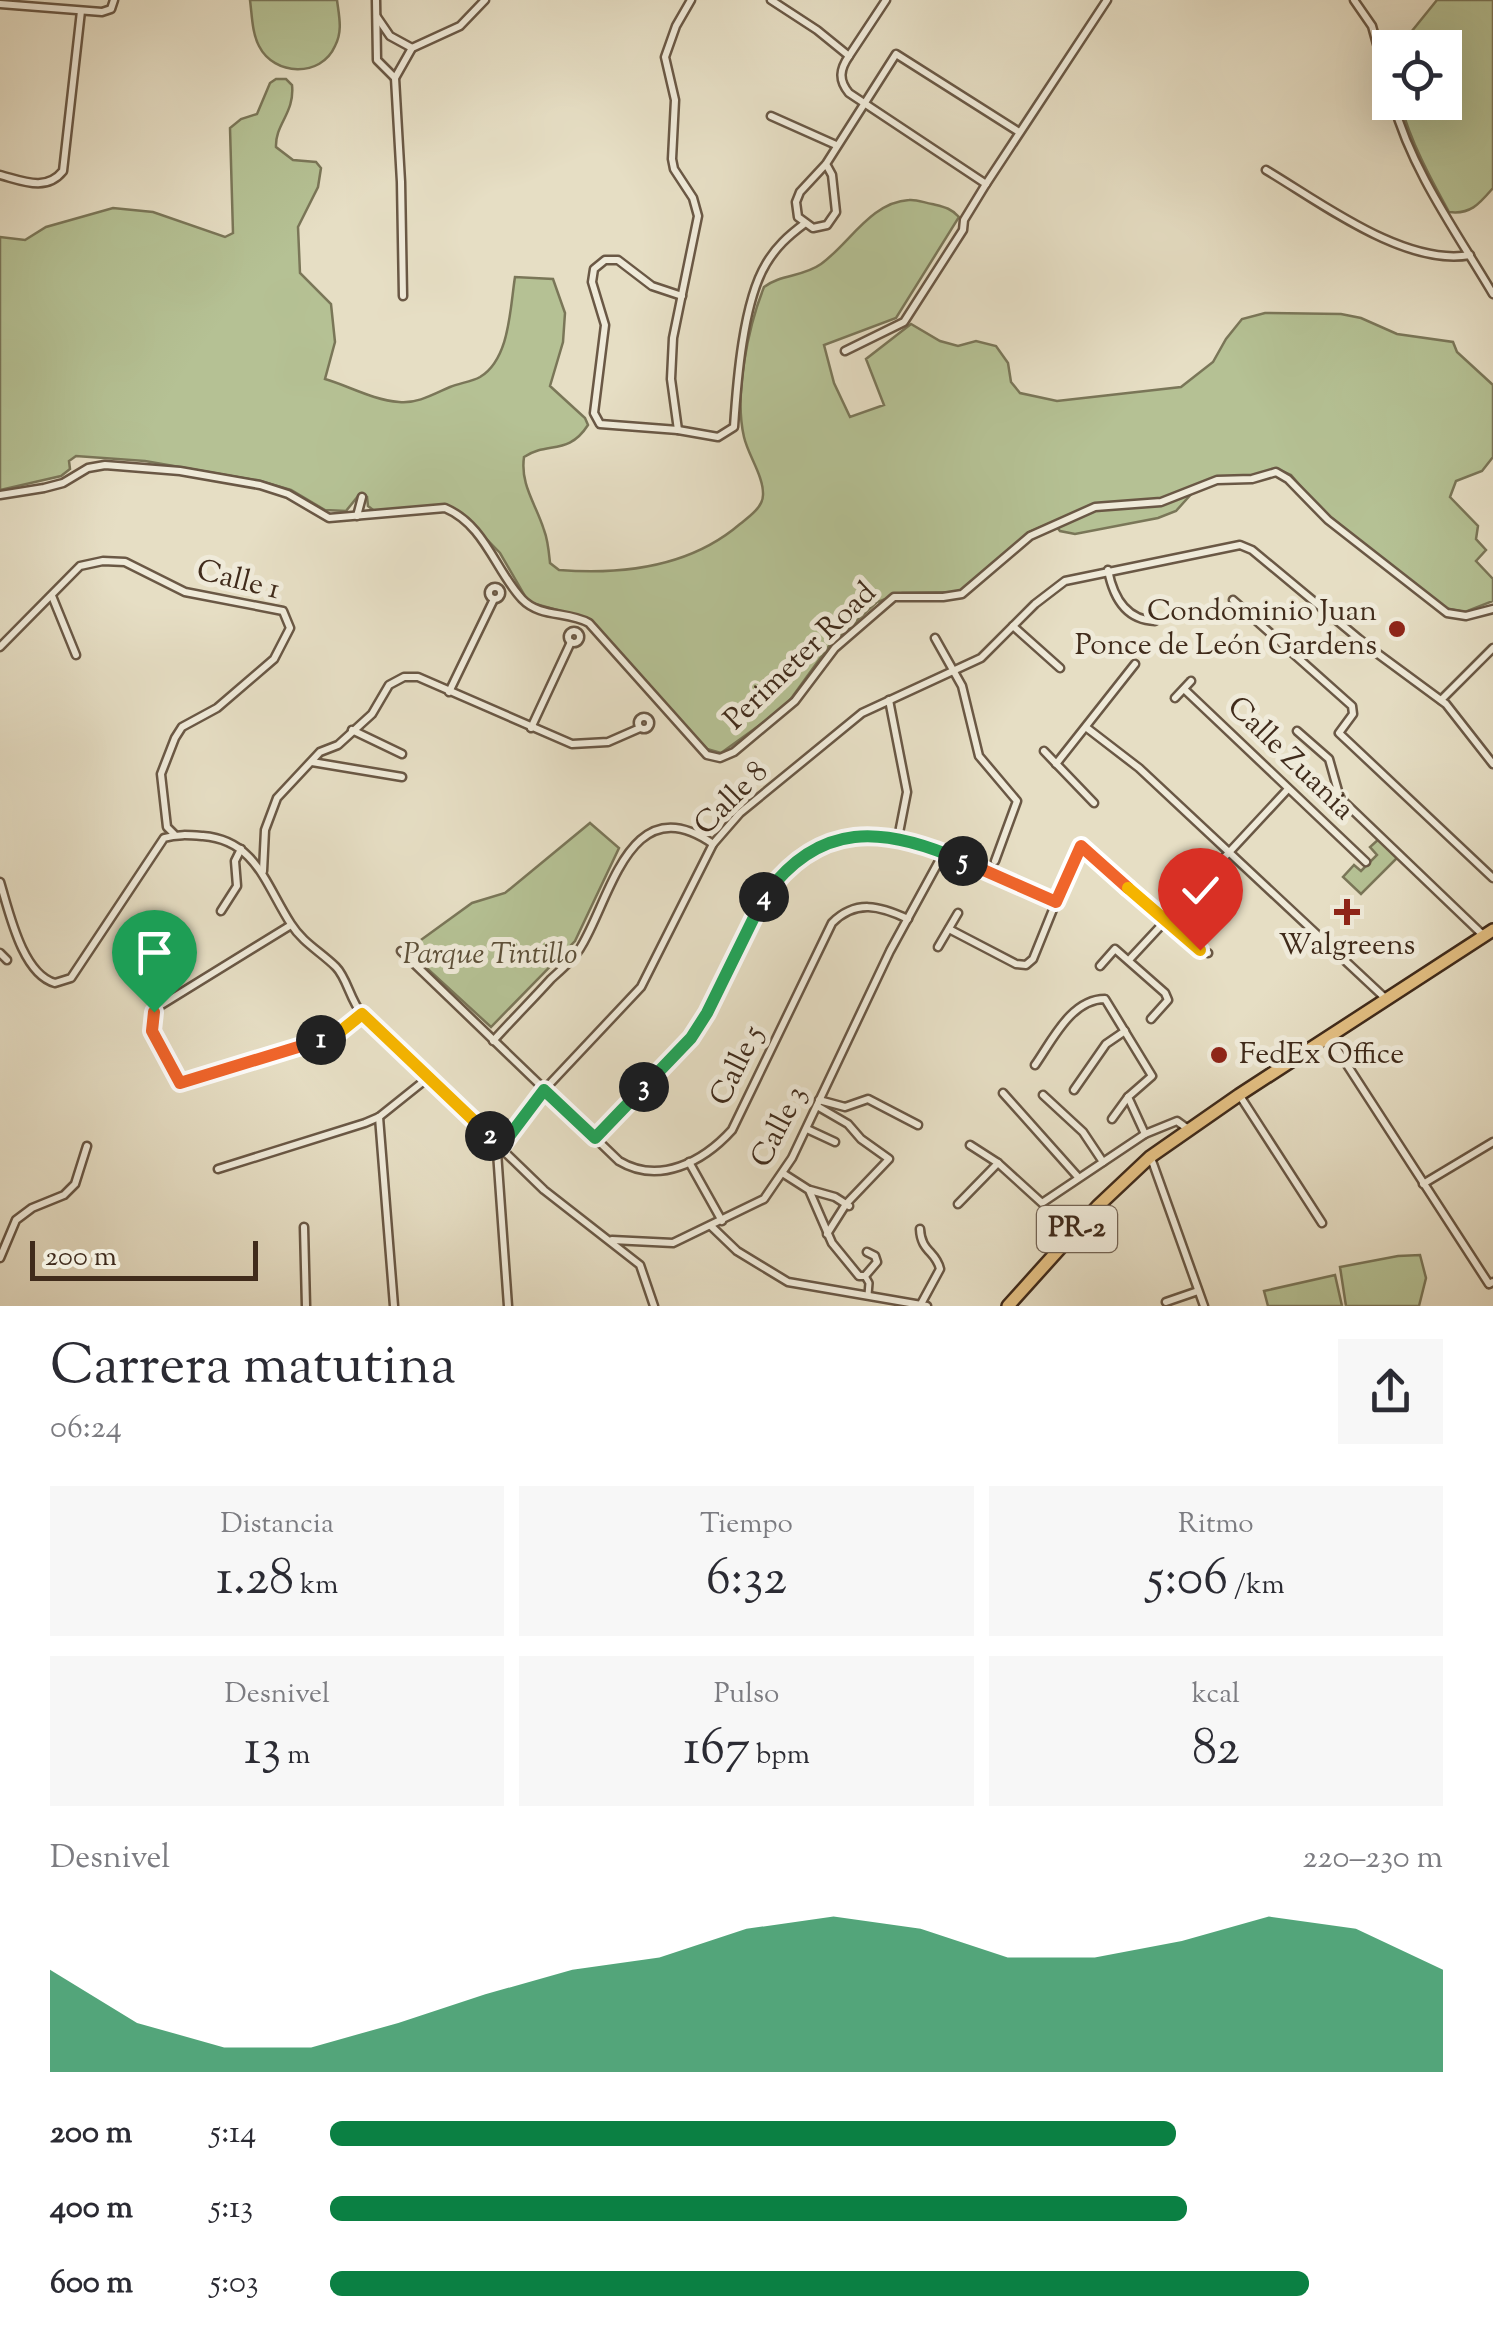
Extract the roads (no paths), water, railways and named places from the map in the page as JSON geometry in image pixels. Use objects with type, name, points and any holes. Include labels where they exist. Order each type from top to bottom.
[{"type":"main road","name":"PR-2","points":[[1008,1306],[1098,1206],[1150,1157],[1188,1128],[1489,933]]},
{"type":"street","points":[[0,4],[102,12],[111,9],[114,0]]},
{"type":"street","points":[[376,0],[377,60],[394,78]]},
{"type":"street","points":[[402,296],[394,78],[412,48],[460,26],[486,0]]},
{"type":"street","points":[[678,430],[670,364],[698,216],[694,198],[674,169],[675,100],[665,58],[690,0]]},
{"type":"street","points":[[771,0],[848,56]]},
{"type":"street","points":[[886,0],[841,68],[841,79],[849,93],[862,103],[986,184]]},
{"type":"street","points":[[845,351],[904,322],[986,184],[1106,0]]},
{"type":"street","points":[[1354,0],[1373,30]]},
{"type":"street","points":[[0,174],[43,185],[55,181],[63,171],[81,11]]},
{"type":"street","points":[[376,16],[390,36],[412,48]]},
{"type":"street","points":[[826,164],[832,175],[836,212],[823,227],[804,224],[796,213],[797,197],[826,164],[896,54],[1019,132]]},
{"type":"street","points":[[771,116],[836,145]]},
{"type":"street","points":[[1398,120],[1402,134],[1493,294]]},
{"type":"street","points":[[1266,170],[1386,241],[1434,253],[1470,255]]},
{"type":"street","points":[[682,296],[652,286],[614,259],[601,263],[592,274],[605,325],[594,418],[603,425],[678,430],[718,438],[734,427],[739,370],[761,273],[777,247],[804,224]]},
{"type":"street","name":"Perimeter Road","points":[[0,495],[63,483],[88,468],[106,465],[180,471],[260,485],[288,494],[329,518],[445,508],[460,514],[484,542],[523,601],[540,611],[576,616],[589,623],[707,754],[720,758],[734,752],[795,701],[822,661],[886,600],[904,595],[943,598],[962,594],[1038,532],[1107,504],[1161,502],[1217,480],[1252,479],[1276,472],[1328,520],[1446,614],[1466,616],[1493,609]]},
{"type":"street","points":[[357,516],[362,496]]},
{"type":"street","name":"Calle 8","points":[[501,1147],[544,1090],[640,988],[713,844],[740,814],[862,713],[982,658],[1056,586],[1078,576],[1240,545],[1252,550],[1370,648],[1440,700]]},
{"type":"street","name":"Calle 1","points":[[0,647],[80,566],[103,561],[125,562],[186,592],[276,608],[288,617],[288,635],[274,659],[217,708],[182,728],[174,738],[161,786],[166,827],[175,834]]},
{"type":"street","points":[[1108,570],[1111,589],[1120,603],[1144,621],[1155,621]]},
{"type":"street","points":[[52,596],[76,655]]},
{"type":"street","points":[[450,692],[494,599]]},
{"type":"street","points":[[1233,600],[1352,706],[1353,714],[1339,732],[1493,878]]},
{"type":"street","points":[[1013,626],[1060,668]]},
{"type":"street","points":[[935,638],[962,686],[975,746],[995,778],[1018,801],[995,861]]},
{"type":"street","points":[[531,728],[571,642]]},
{"type":"street","points":[[1493,648],[1440,700],[1493,764]]},
{"type":"street","points":[[1056,764],[1135,664]]},
{"type":"street","points":[[264,873],[262,847],[277,798],[320,752],[338,745],[372,714],[386,688],[399,678],[418,677],[531,728],[582,746],[608,742],[640,728]]},
{"type":"street","points":[[1176,698],[1192,681]]},
{"type":"street","name":"Calle Zuania","points":[[1184,689],[1366,862]]},
{"type":"street","points":[[889,700],[907,792],[898,838]]},
{"type":"street","points":[[1087,728],[1139,768],[1385,998]]},
{"type":"street","points":[[352,730],[402,754]]},
{"type":"street","points":[[1297,731],[1330,759],[1340,798],[1489,933]]},
{"type":"street","points":[[1044,752],[1094,804]]},
{"type":"street","points":[[311,762],[402,777]]},
{"type":"street","points":[[1129,960],[1288,788]]},
{"type":"street","points":[[493,1041],[581,948],[622,860],[636,842],[652,832],[674,828],[694,832],[713,844]]},
{"type":"street","points":[[0,882],[18,942],[48,982],[64,981],[71,978],[164,838],[175,834],[220,838],[241,849],[264,873],[290,924],[306,944],[336,968],[362,1014],[544,1190],[640,1265],[654,1306]]},
{"type":"street","points":[[595,1138],[691,1038],[764,897],[780,875],[810,851],[836,840],[864,835],[898,838],[944,852],[1056,902]]},
{"type":"street","points":[[949,929],[1016,964],[1026,965],[1033,959],[1081,846],[1164,921],[1208,952]]},
{"type":"street","points":[[221,911],[237,886],[235,862],[241,849]]},
{"type":"street","name":"Calle 3","points":[[610,1239],[673,1244],[764,1199],[784,1174],[944,852]]},
{"type":"street","name":"Calle 5","points":[[400,951],[618,1161],[643,1172],[668,1172],[719,1144],[732,1130],[832,923],[852,908],[869,906],[908,919]]},
{"type":"street","points":[[938,947],[958,913]]},
{"type":"street","points":[[290,924],[154,1012],[152,1031],[176,1081],[187,1083],[327,1038],[362,1014]]},
{"type":"street","points":[[1100,966],[1115,949],[1167,995],[1168,1000],[1151,1019]]},
{"type":"street","points":[[0,953],[7,960]]},
{"type":"street","points":[[1035,1065],[1070,1014],[1095,999],[1105,999],[1152,1076],[1128,1097],[1112,1119]]},
{"type":"street","points":[[1074,1090],[1106,1044],[1125,1032]]},
{"type":"street","points":[[1328,1036],[1491,1283]]},
{"type":"street","points":[[218,1169],[379,1117],[429,1078]]},
{"type":"street","points":[[1003,1093],[1078,1177]]},
{"type":"street","points":[[1043,1095],[1083,1132],[1103,1162]]},
{"type":"street","points":[[1239,1095],[1322,1223]]},
{"type":"street","points":[[1128,1097],[1145,1134]]},
{"type":"street","points":[[818,1103],[845,1108],[868,1099],[918,1126]]},
{"type":"street","points":[[818,1103],[889,1160],[827,1234]]},
{"type":"street","points":[[379,1117],[394,1306]]},
{"type":"street","points":[[970,1145],[998,1163],[1042,1203],[1145,1134],[1178,1121],[1188,1128]]},
{"type":"street","points":[[806,1128],[834,1142]]},
{"type":"street","points":[[1423,1184],[1493,1142]]},
{"type":"street","points":[[0,1258],[16,1220],[75,1184],[87,1146]]},
{"type":"street","points":[[501,1147],[496,1152],[508,1306]]},
{"type":"street","points":[[1150,1157],[1204,1306]]},
{"type":"street","points":[[689,1162],[722,1222]]},
{"type":"street","points":[[958,1204],[998,1163]]},
{"type":"street","points":[[784,1174],[809,1190],[848,1205]]},
{"type":"street","points":[[809,1190],[827,1234],[869,1283],[868,1296]]},
{"type":"street","points":[[711,1226],[736,1251],[788,1282],[924,1305],[940,1269],[923,1246],[920,1229]]},
{"type":"street","points":[[304,1227],[306,1306]]},
{"type":"street","points":[[862,1276],[877,1262],[867,1252]]},
{"type":"street","points":[[1166,1302],[1198,1291]]},
{"type":"place","name":"Condominio Juan Ponce de León Gardens","points":[[1397,629]]},
{"type":"place","name":"Walgreens","points":[[1347,912]]},
{"type":"place","name":"FedEx Office","points":[[1219,1055]]},
{"type":"park label","name":"Parque Tintillo","points":[[490,955]]}]
